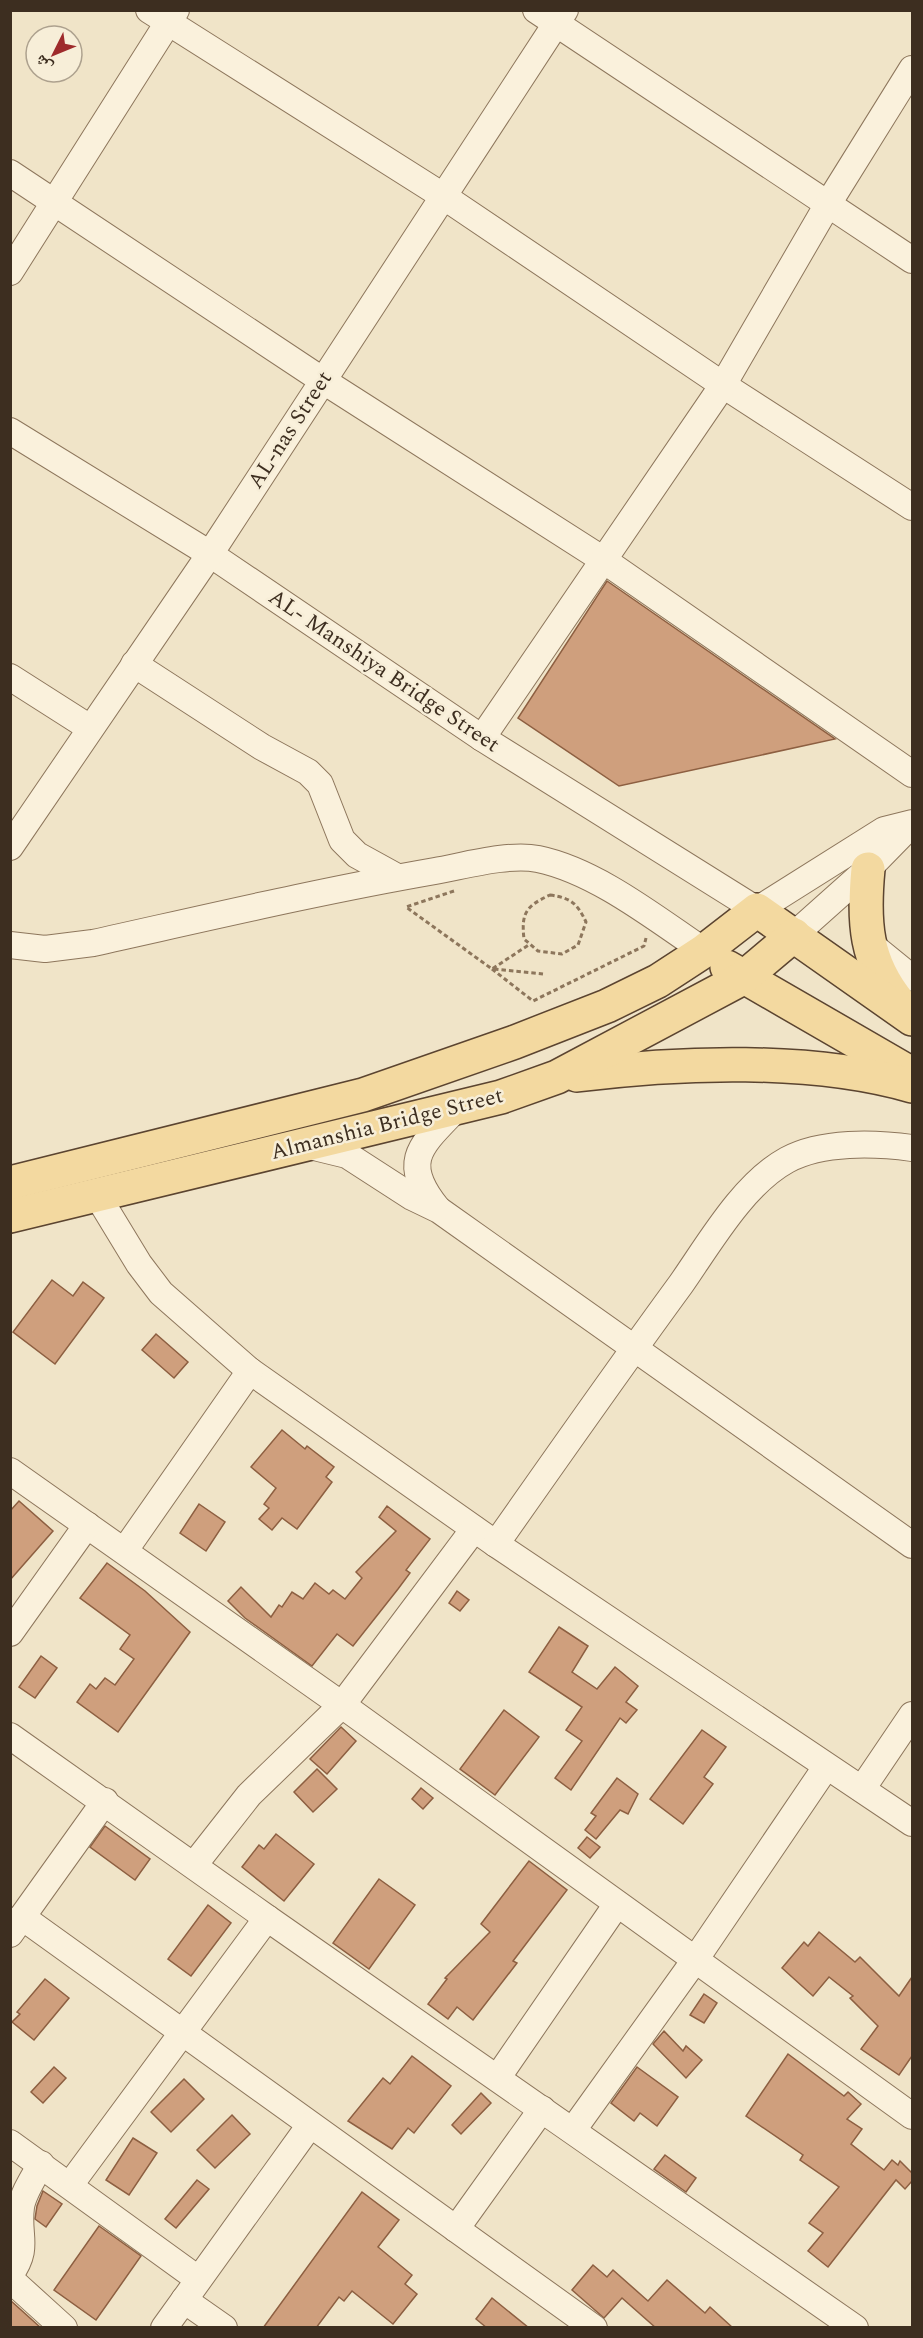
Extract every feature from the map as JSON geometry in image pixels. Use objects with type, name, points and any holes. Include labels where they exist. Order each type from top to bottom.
[{"type":"main road","points":[[868,869],[865,906],[869,943],[881,978],[912,1017]]},
{"type":"main road","points":[[757,910],[912,1017]]},
{"type":"main road","name":"Almanshia Bridge Street","points":[[10,1183],[363,1095],[515,1042],[607,1006],[658,981],[704,951],[757,910]]},
{"type":"main road","name":"Almanshia Bridge Street","points":[[10,1216],[455,1110],[557,1077],[743,978],[794,935]]},
{"type":"main road","points":[[704,951],[743,978],[912,1074]]},
{"type":"main road","points":[[557,1077],[634,1068],[708,1065],[849,1072],[912,1086]]},
{"type":"street","points":[[10,272],[57,202],[165,15],[443,196],[723,385],[912,507]]},
{"type":"street","name":"AL-nas Street","points":[[10,847],[210,554],[443,196],[553,15]]},
{"type":"street","points":[[553,15],[912,260]]},
{"type":"street","points":[[482,738],[602,559],[723,385],[828,204],[912,69]]},
{"type":"street","points":[[10,173],[57,202],[322,380],[602,559],[912,774]]},
{"type":"street","name":"AL- Manshiya Bridge Street","points":[[10,431],[210,554],[482,738],[757,910]]},
{"type":"street","points":[[134,664],[262,747],[308,772],[321,784],[342,840],[357,855],[397,878]]},
{"type":"street","points":[[10,677],[90,728]]},
{"type":"street","points":[[757,910],[884,830],[912,823]]},
{"type":"street","points":[[794,935],[868,869],[912,823]]},
{"type":"street","points":[[10,945],[45,949],[93,943],[397,878],[501,860],[536,858],[568,868],[619,895],[704,951]]},
{"type":"street","points":[[869,943],[912,978]]},
{"type":"street","points":[[439,1210],[418,1180],[416,1166],[424,1145],[455,1110]]},
{"type":"street","points":[[496,1544],[633,1348],[754,1185],[788,1160],[831,1147],[875,1143],[912,1148]]},
{"type":"street","points":[[306,1145],[347,1155],[412,1197],[439,1210],[912,1545]]},
{"type":"street","points":[[97,1195],[139,1264],[161,1293],[250,1371],[474,1529],[912,1823]]},
{"type":"street","points":[[125,1550],[250,1371]]},
{"type":"street","points":[[10,1471],[342,1705],[912,2116]]},
{"type":"street","points":[[10,1634],[87,1525]]},
{"type":"street","points":[[194,1865],[249,1795],[342,1705],[474,1529]]},
{"type":"street","points":[[862,1789],[912,1715]]},
{"type":"street","points":[[10,1736],[855,2328]]},
{"type":"street","points":[[573,2130],[694,1960],[826,1767]]},
{"type":"street","points":[[105,1801],[16,1926],[182,2033],[456,2229],[582,2324]]},
{"type":"street","points":[[498,2078],[617,1904]]},
{"type":"street","points":[[70,2185],[267,1918]]},
{"type":"street","points":[[456,2229],[542,2109]]},
{"type":"street","points":[[164,2328],[310,2125]]},
{"type":"street","points":[[10,2143],[70,2185],[191,2290],[224,2328]]},
{"type":"street","points":[[41,2164],[21,2204],[22,2254],[10,2277],[64,2328]]},
{"type":"path","points":[[461,889],[406,907],[533,1001],[644,946],[646,935]]},
{"type":"path","points":[[550,895],[567,897],[577,904],[586,922],[578,945],[562,954],[538,951],[530,944],[524,939],[522,921],[531,904],[550,895]]},
{"type":"path","points":[[492,969],[530,944]]},
{"type":"path","points":[[492,969],[543,974]]},
{"type":"building","points":[[607,581],[835,739],[619,786],[518,718]]},
{"type":"building","points":[[52,1280],[73,1296],[83,1282],[104,1298],[55,1364],[13,1332]]},
{"type":"building","points":[[156,1334],[188,1362],[174,1378],[142,1350]]},
{"type":"building","points":[[282,1430],[305,1449],[307,1446],[334,1467],[326,1477],[332,1482],[297,1529],[282,1518],[272,1530],[259,1519],[269,1508],[264,1504],[276,1488],[251,1467]]},
{"type":"building","points":[[19,1501],[53,1531],[10,1580],[10,1511]]},
{"type":"building","points":[[199,1504],[225,1522],[206,1551],[180,1533]]},
{"type":"building","points":[[387,1506],[430,1539],[406,1570],[410,1573],[353,1646],[337,1634],[312,1666],[245,1618],[228,1601],[241,1587],[271,1617],[279,1605],[282,1607],[292,1592],[303,1599],[315,1583],[329,1594],[333,1590],[345,1599],[362,1578],[356,1572],[396,1531],[379,1517]]},
{"type":"building","points":[[107,1563],[145,1591],[190,1632],[118,1732],[77,1702],[90,1684],[96,1689],[105,1678],[115,1685],[134,1659],[120,1649],[130,1635],[80,1598]]},
{"type":"building","points":[[457,1591],[469,1600],[460,1611],[449,1603]]},
{"type":"building","points":[[559,1627],[588,1646],[572,1672],[597,1689],[615,1667],[638,1686],[626,1702],[637,1710],[626,1723],[620,1718],[571,1790],[555,1778],[582,1741],[566,1730],[582,1707],[529,1672]]},
{"type":"building","points":[[41,1656],[57,1668],[35,1698],[19,1687]]},
{"type":"building","points":[[504,1710],[539,1737],[495,1795],[460,1769]]},
{"type":"building","points":[[341,1727],[356,1741],[327,1774],[310,1759]]},
{"type":"building","points":[[702,1730],[726,1747],[704,1777],[713,1784],[683,1824],[650,1799]]},
{"type":"building","points":[[317,1769],[337,1789],[313,1812],[294,1792]]},
{"type":"building","points":[[617,1778],[638,1794],[628,1814],[620,1810],[596,1839],[585,1830],[596,1816],[591,1813]]},
{"type":"building","points":[[421,1788],[433,1798],[423,1809],[412,1799]]},
{"type":"building","points":[[105,1826],[150,1859],[135,1880],[90,1847]]},
{"type":"building","points":[[276,1834],[314,1864],[284,1901],[242,1867],[259,1845],[264,1849]]},
{"type":"building","points":[[587,1837],[600,1847],[590,1858],[578,1848]]},
{"type":"building","points":[[529,1861],[567,1890],[513,1961],[517,1963],[473,2020],[457,2007],[448,2019],[428,2004],[447,1979],[445,1978],[490,1932],[481,1924]]},
{"type":"building","points":[[379,1879],[415,1905],[369,1969],[333,1943]]},
{"type":"building","points":[[208,1905],[231,1923],[191,1976],[168,1959]]},
{"type":"building","points":[[819,1932],[855,1962],[860,1957],[899,1996],[912,1977],[912,2056],[899,2075],[861,2049],[878,2026],[850,1998],[853,1996],[829,1977],[813,1996],[782,1968],[804,1942],[808,1946]]},
{"type":"building","points":[[45,1979],[69,1998],[34,2040],[12,2022],[20,2014],[17,2012]]},
{"type":"building","points":[[704,1994],[717,2003],[704,2023],[690,2015]]},
{"type":"building","points":[[664,2031],[683,2051],[686,2046],[702,2060],[686,2078],[653,2044]]},
{"type":"building","points":[[788,2054],[844,2096],[848,2092],[861,2104],[847,2119],[862,2129],[851,2144],[884,2170],[892,2160],[898,2165],[900,2161],[912,2173],[912,2181],[905,2189],[896,2180],[828,2267],[808,2251],[823,2233],[809,2223],[839,2187],[800,2160],[803,2155],[746,2116]]},
{"type":"building","points":[[412,2056],[451,2086],[414,2133],[408,2128],[392,2149],[348,2121],[383,2078],[390,2084]]},
{"type":"building","points":[[54,2067],[66,2078],[43,2103],[31,2092]]},
{"type":"building","points":[[637,2067],[678,2097],[657,2126],[640,2113],[634,2121],[611,2103]]},
{"type":"building","points":[[184,2079],[204,2099],[171,2132],[151,2112]]},
{"type":"building","points":[[481,2093],[491,2103],[461,2134],[452,2125]]},
{"type":"building","points":[[232,2115],[250,2134],[215,2168],[197,2150]]},
{"type":"building","points":[[133,2138],[157,2153],[129,2195],[106,2180]]},
{"type":"building","points":[[665,2155],[696,2178],[686,2192],[654,2169]]},
{"type":"building","points":[[197,2180],[209,2189],[176,2228],[165,2219]]},
{"type":"building","points":[[43,2191],[62,2204],[46,2227],[35,2219]]},
{"type":"building","points":[[362,2192],[399,2220],[378,2247],[412,2275],[405,2284],[417,2294],[393,2324],[352,2291],[344,2301],[339,2297],[316,2328],[263,2328]]},
{"type":"building","points":[[99,2226],[141,2256],[96,2320],[54,2290]]},
{"type":"building","points":[[593,2265],[607,2277],[613,2270],[648,2301],[667,2280],[705,2313],[710,2307],[733,2328],[656,2328],[622,2298],[604,2318],[572,2290]]},
{"type":"building","points":[[492,2298],[529,2328],[487,2328],[476,2319]]},
{"type":"building","points":[[10,2300],[41,2328],[10,2328]]}]
